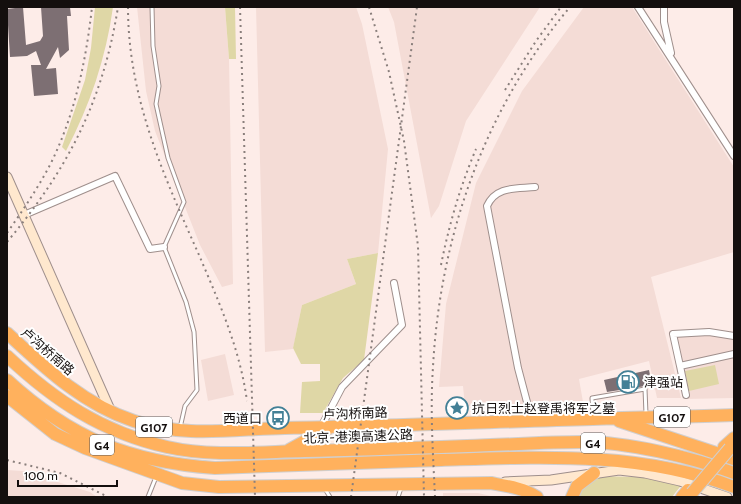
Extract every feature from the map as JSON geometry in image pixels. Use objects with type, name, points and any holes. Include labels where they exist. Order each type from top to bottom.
[{"type":"highway","name":"卢沟桥南路","points":[[7,333],[52,375],[78,393],[111,412],[134,421],[168,431],[199,433],[285,428],[734,415]]},
{"type":"highway","name":"北京-港澳高速公路","points":[[7,356],[34,381],[59,401],[83,416],[133,438],[189,452],[287,452],[583,442],[654,451],[734,473]]},
{"type":"highway","name":"北京-港澳高速公路","points":[[7,380],[52,417],[79,434],[103,445],[130,454],[187,466],[214,468],[562,457],[614,460],[666,468],[719,481],[734,487]]},
{"type":"highway","points":[[7,396],[55,434],[85,448],[182,483],[219,487],[324,486],[400,491],[492,483],[514,487],[537,497]]},
{"type":"highway","points":[[610,418],[731,448],[688,494]]},
{"type":"highway","points":[[287,452],[325,428]]},
{"type":"highway","points":[[130,454],[182,483]]},
{"type":"highway","points":[[572,497],[577,486],[594,473]]},
{"type":"street","points":[[638,7],[672,57],[734,156]]},
{"type":"street","points":[[664,7],[664,22],[672,57]]},
{"type":"street","points":[[24,216],[116,176],[150,249],[164,247]]},
{"type":"street","points":[[7,177],[111,412]]},
{"type":"street","points":[[532,421],[518,368],[487,206],[491,198],[497,192],[535,187]]},
{"type":"street","points":[[325,428],[342,387],[402,325],[394,283]]},
{"type":"street","points":[[686,395],[673,334],[708,332],[734,336]]},
{"type":"street","points":[[680,366],[734,354]]},
{"type":"street","points":[[492,483],[551,480],[619,470],[645,473],[680,481],[727,497]]},
{"type":"lane","points":[[152,7],[153,46],[159,86],[156,104],[168,158],[184,202],[164,247],[186,302],[194,332],[197,390],[185,406],[179,431]]},
{"type":"lane","points":[[593,419],[592,398],[645,389],[646,418]]},
{"type":"lane","points":[[148,497],[157,474]]},
{"type":"lane","points":[[324,486],[330,497]]},
{"type":"shaded area","points":[[95,7],[113,7],[110,26],[90,99],[66,151],[62,147],[85,80],[91,48]]},
{"type":"shaded area","points":[[137,7],[225,7],[229,59],[233,284],[222,287],[200,245],[155,131],[146,91]]},
{"type":"shaded area","points":[[225,7],[235,7],[236,59],[229,59]]},
{"type":"shaded area","points":[[256,7],[356,7],[362,24],[388,149],[378,253],[347,259],[356,284],[302,305],[293,349],[265,352]]},
{"type":"shaded area","points":[[388,7],[540,7],[466,121],[439,206],[431,218],[394,22]]},
{"type":"shaded area","points":[[584,7],[632,7],[734,167],[734,252],[651,277],[681,398],[657,398],[649,361],[579,379],[583,402],[465,406],[463,386],[439,387],[446,304],[476,183],[522,91]]},
{"type":"shaded area","points":[[378,253],[364,360],[343,378],[323,413],[300,413],[302,382],[320,381],[320,364],[301,364],[293,348],[302,305],[356,284],[347,259]]},
{"type":"shaded area","points":[[708,328],[734,333],[734,398],[685,399],[670,332]]},
{"type":"shaded area","points":[[225,354],[234,395],[208,401],[201,360]]},
{"type":"shaded area","points":[[715,365],[719,384],[689,391],[685,371]]},
{"type":"shaded area","points":[[7,470],[22,471],[90,492],[97,497],[7,497]]},
{"type":"shaded area","points":[[596,476],[687,478],[672,497],[574,497]]},
{"type":"shaded area","points":[[443,493],[478,493],[495,497],[443,497]]},
{"type":"building","points":[[23,7],[26,45],[40,41],[43,36],[41,7],[70,7],[71,16],[67,16],[69,50],[60,58],[58,47],[46,69],[56,68],[58,94],[34,96],[31,65],[41,65],[36,51],[27,56],[10,57],[7,9]]},
{"type":"building","name":"津强站","points":[[649,370],[652,385],[607,392],[604,380]]},
{"type":"railway","points":[[7,233],[46,172],[67,126],[83,67],[92,7]]},
{"type":"railway","points":[[7,242],[48,188],[80,132],[103,73],[118,7]]},
{"type":"railway","points":[[128,7],[134,72],[141,104],[150,134],[173,195],[228,326],[244,382],[247,401]]},
{"type":"railway","points":[[240,7],[255,497]]},
{"type":"railway","points":[[369,7],[389,72],[404,141],[418,246],[424,497]]},
{"type":"railway","points":[[351,497],[417,7]]},
{"type":"railway","points":[[505,90],[536,41],[561,7]]},
{"type":"railway","points":[[435,497],[432,416],[433,367],[437,318],[445,270],[457,222],[472,176],[491,131],[514,87],[540,46],[570,7]]},
{"type":"railway","points":[[441,265],[456,206],[476,149]]},
{"type":"railway","points":[[7,460],[60,473],[108,497]]},
{"type":"place","name":"津强站","points":[[628,382]]},
{"type":"place","name":"抗日烈士赵登禹将军之墓","points":[[457,408]]},
{"type":"place","name":"西道口","points":[[278,418]]}]
